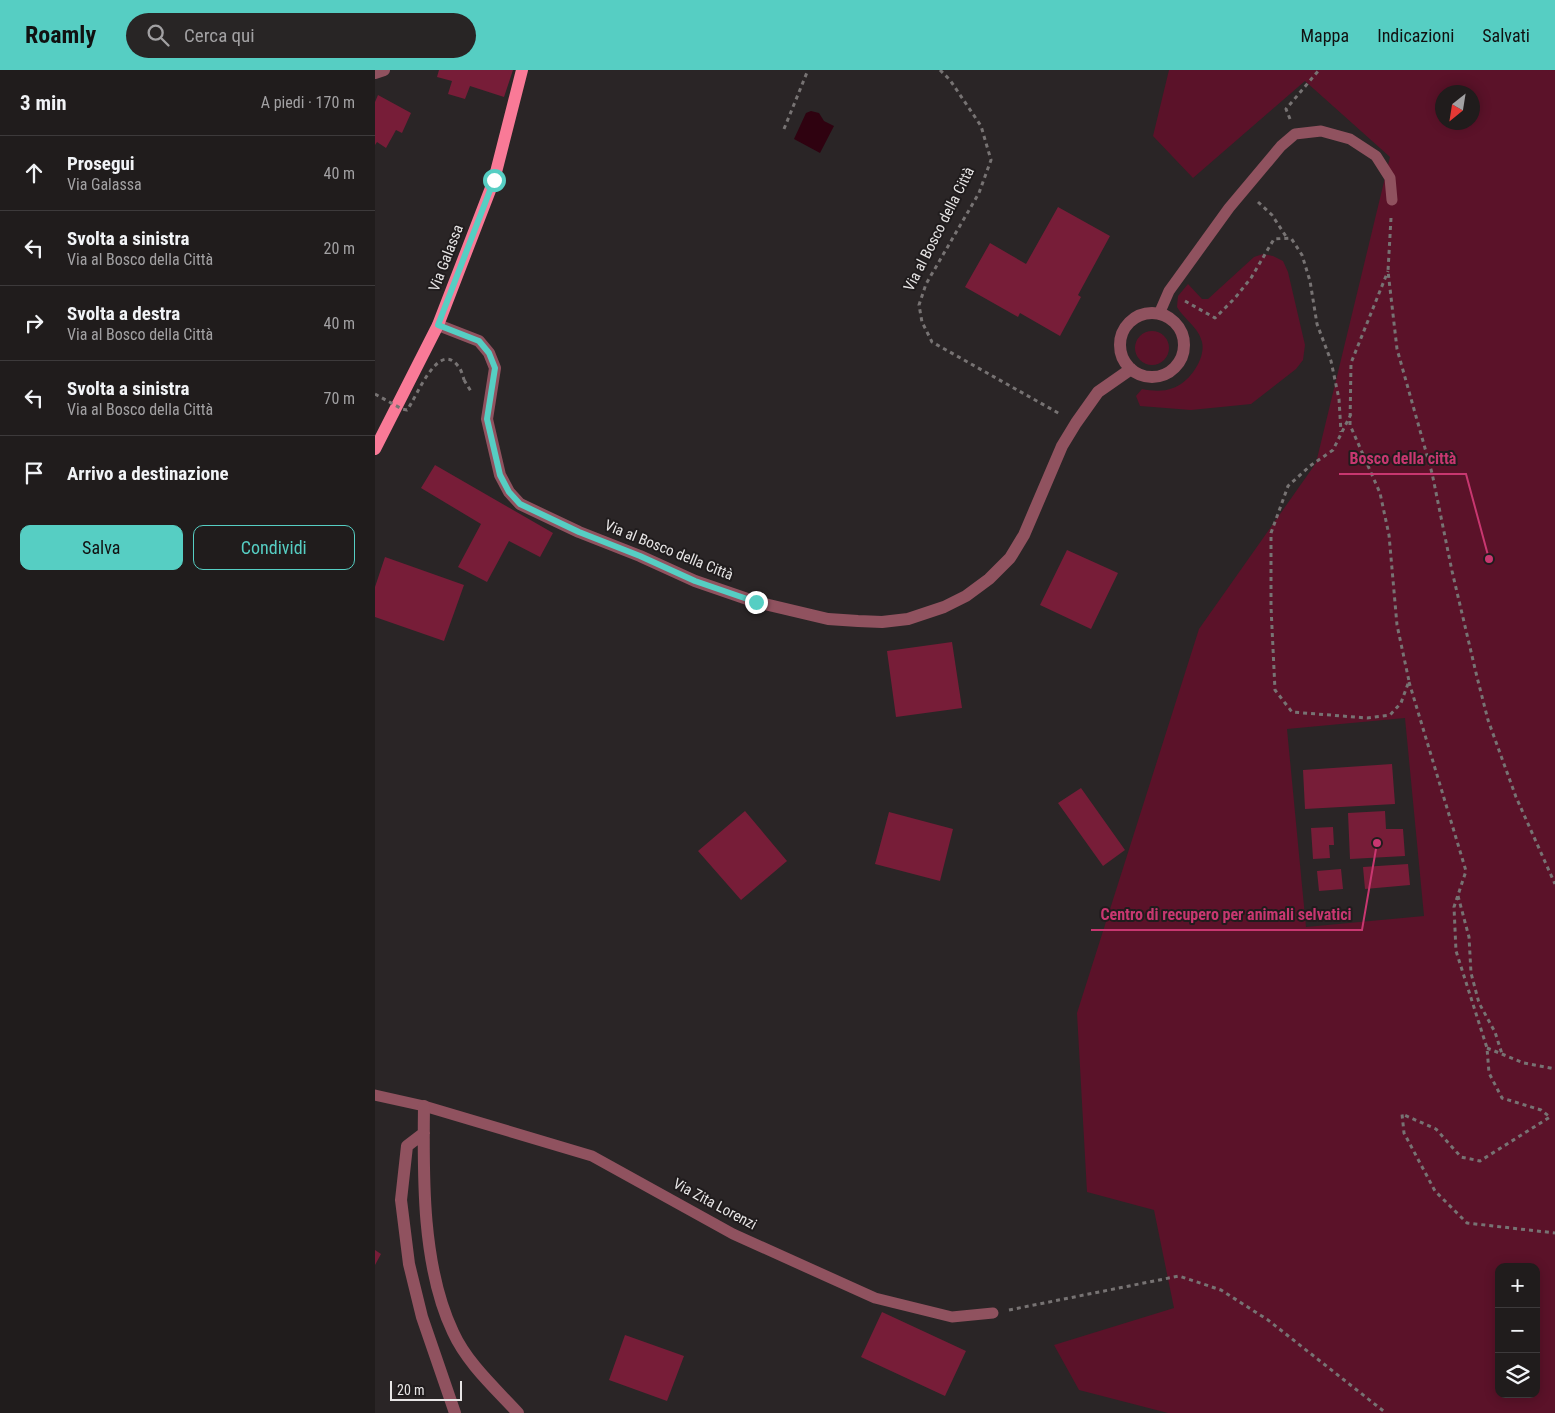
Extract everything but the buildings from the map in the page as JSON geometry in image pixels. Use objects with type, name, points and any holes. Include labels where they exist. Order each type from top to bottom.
[{"type":"main road","name":"Via Galassa","points":[[375,449],[438,325],[494,180],[522,70]]},
{"type":"street","points":[[375,73],[384,70]]},
{"type":"street","points":[[1159,314],[1170,318],[1178,326],[1183,336],[1182,358],[1176,367],[1167,374],[1157,377],[1146,377],[1131,369],[1122,355],[1123,333],[1137,317],[1159,314]]},
{"type":"street","name":"Via al Bosco della Città","points":[[438,325],[479,341],[489,353],[495,368],[487,419],[500,475],[509,492],[520,504],[579,532],[640,556],[695,581],[756,602],[829,619],[882,622],[909,619],[944,607],[966,596],[989,578],[1010,558],[1024,535],[1062,446],[1076,423],[1098,392],[1131,369]]},
{"type":"street","points":[[424,1106],[427,1214],[430,1252],[439,1296],[453,1334],[471,1360],[518,1413]]},
{"type":"street","points":[[424,1133],[407,1146],[401,1200],[409,1264],[420,1308],[455,1413]]},
{"type":"lane","points":[[1159,314],[1169,291],[1229,208],[1281,146],[1295,134],[1321,131],[1350,139],[1376,156],[1390,178],[1392,200]]},
{"type":"lane","name":"Via Zita Lorenzi","points":[[375,1095],[424,1106],[591,1156],[733,1234],[875,1298],[952,1317],[993,1313]]},
{"type":"path","points":[[784,129],[808,70]]},
{"type":"path","name":"Via al Bosco della Città","points":[[940,70],[950,80],[981,126],[991,160],[979,193],[926,284],[919,305],[922,322],[932,342],[1076,423]]},
{"type":"path","points":[[1295,134],[1286,109],[1319,70]]},
{"type":"path","points":[[1239,197],[1259,203],[1272,215],[1287,238]]},
{"type":"path","points":[[1392,200],[1388,271],[1397,349],[1431,473],[1452,571],[1486,711],[1516,797],[1555,884]]},
{"type":"path","points":[[1169,291],[1215,318],[1251,278],[1274,239],[1291,238],[1302,256],[1310,281],[1317,324],[1333,370],[1339,399],[1341,434]]},
{"type":"path","points":[[1388,271],[1351,363],[1351,425],[1380,493],[1389,535],[1397,625],[1409,682],[1466,870],[1453,907],[1456,951],[1487,1048],[1489,1073],[1502,1098],[1541,1110],[1549,1117],[1479,1161],[1461,1157],[1436,1129],[1401,1114],[1404,1133],[1435,1191],[1467,1223],[1555,1233]]},
{"type":"path","points":[[375,394],[407,410],[430,371],[437,362],[445,359],[458,365],[464,380]]},
{"type":"path","points":[[1351,414],[1333,450],[1310,466],[1287,486],[1271,534],[1271,607],[1275,690],[1292,712],[1367,718],[1390,715],[1401,703],[1409,682]]},
{"type":"path","points":[[1457,895],[1469,937],[1471,973],[1479,1003],[1495,1032],[1502,1054]]},
{"type":"path","points":[[1487,1048],[1524,1063],[1555,1070]]},
{"type":"path","points":[[993,1313],[1179,1276],[1221,1290],[1268,1320],[1386,1413]]},
{"type":"shaded area","points":[[1169,70],[1555,70],[1555,1413],[1168,1413],[1079,1390],[1054,1345],[1174,1308],[1154,1210],[1087,1192],[1077,1013],[1199,629],[1316,463],[1390,157],[1305,81],[1193,178],[1153,136]],"holes":[[[1405,718],[1424,916],[1306,927],[1287,729]]]},
{"type":"shaded area","points":[[811,111],[819,113],[824,121],[834,126],[820,153],[794,139],[806,113]]},
{"type":"shaded area","points":[[1263,254],[1283,261],[1288,272],[1305,345],[1303,360],[1296,369],[1251,404],[1191,410],[1140,406],[1136,396],[1142,389],[1161,391],[1179,385],[1190,376],[1199,363],[1203,349],[1202,342],[1195,328],[1177,307],[1178,296],[1188,284],[1202,299],[1208,299],[1254,257]]},
{"type":"shaded area","points":[[1152,331],[1159,332],[1164,336],[1168,341],[1168,355],[1164,360],[1159,364],[1152,365],[1145,364],[1140,360],[1136,355],[1135,348],[1136,341],[1140,336],[1145,332]]},
{"type":"place","name":"Bosco della città","points":[[1489,559]]},
{"type":"place","name":"Centro di recupero per animali selvatici","points":[[1377,843]]},
{"type":"route","points":[[494,180],[438,325],[479,341],[489,353],[495,368],[487,419],[500,475],[509,492],[520,504],[579,532],[640,556],[695,581],[756,602]]}]
